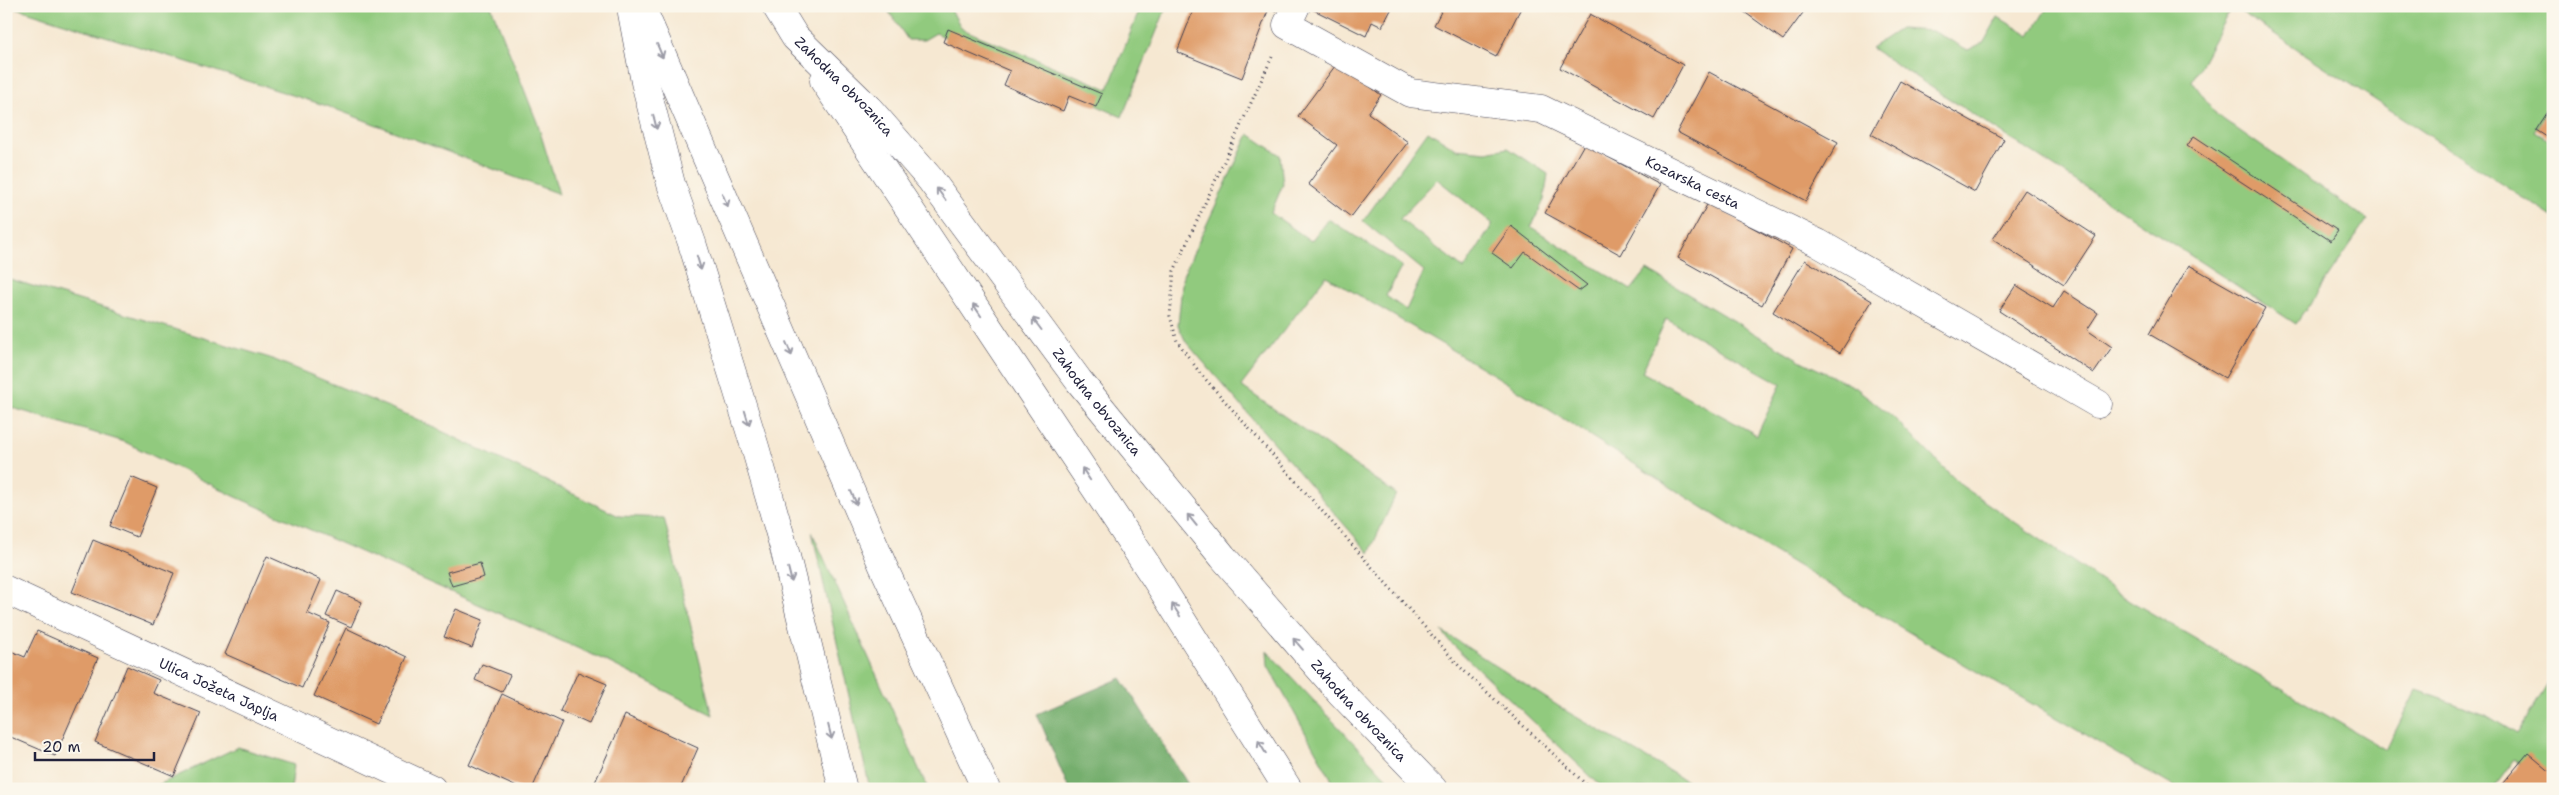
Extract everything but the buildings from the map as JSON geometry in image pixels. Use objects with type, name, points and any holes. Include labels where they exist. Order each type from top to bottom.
[{"type":"main road","points":[[630,6],[645,82],[671,184],[692,243],[755,447],[786,557],[843,789]]},
{"type":"main road","points":[[641,6],[887,575],[986,789]]},
{"type":"main road","name":"Zahodna obvoznica","points":[[776,6],[795,37],[869,109],[930,179],[1079,381],[1223,557],[1341,693],[1433,789]]},
{"type":"main road","name":"Kozarska cesta","points":[[1291,15],[1410,93],[1541,109],[1818,243],[2098,404]]},
{"type":"main road","points":[[795,37],[1154,576],[1288,789]]},
{"type":"main road","name":"Ulica Jožeta Japlja","points":[[6,590],[432,789]]},
{"type":"path","points":[[1291,15],[1174,271],[1170,316],[1177,341],[1200,373],[1460,667],[1591,789]]},
{"type":"green space","points":[[10,6],[491,6],[537,122],[559,194],[327,106]]},
{"type":"green space","points":[[885,6],[949,6],[962,29],[1108,89],[1141,6],[1167,6],[1122,117],[936,33],[924,40],[908,40]]},
{"type":"green space","points":[[2048,6],[2232,6],[2192,81],[2217,115],[2367,220],[2296,324],[1871,48],[1900,29],[1933,31],[1968,50],[1984,42],[1998,17],[2030,36]]},
{"type":"green space","points":[[2232,6],[2541,6],[2553,13],[2553,101],[2534,132],[2553,143],[2553,217]]},
{"type":"green space","points":[[1428,131],[1456,149],[1486,152],[1508,148],[1548,174],[1544,200],[1531,227],[1631,290],[1647,270],[1803,362],[1855,387],[1892,416],[1962,486],[2129,600],[2386,750],[2416,690],[2486,715],[2517,734],[2553,676],[2553,785],[2515,759],[2493,789],[2178,789],[1866,607],[1735,528],[1496,376],[1326,276],[1241,386],[1396,494],[1369,553],[1186,342],[1178,325],[1183,275],[1249,134],[1280,155],[1283,184],[1271,213],[1311,241],[1328,219],[1402,266],[1386,296],[1406,310],[1424,271],[1363,221]],"holes":[[[1437,179],[1493,224],[1464,269],[1400,219]],[[1666,319],[1781,384],[1757,435],[1642,372]]]},
{"type":"green space","points":[[6,278],[270,358],[410,416],[619,516],[664,518],[713,715],[602,659],[234,496],[125,442],[6,406]]},
{"type":"green space","points":[[812,532],[928,789],[870,789]]},
{"type":"green space","points":[[1442,631],[1566,711],[1700,789],[1604,789],[1451,643]]},
{"type":"green space","points":[[1267,651],[1397,789],[1337,789],[1268,666]]},
{"type":"green space","points":[[1121,678],[1191,789],[1069,789],[1037,714]]},
{"type":"green space","points":[[238,747],[294,765],[291,789],[150,789]]}]
